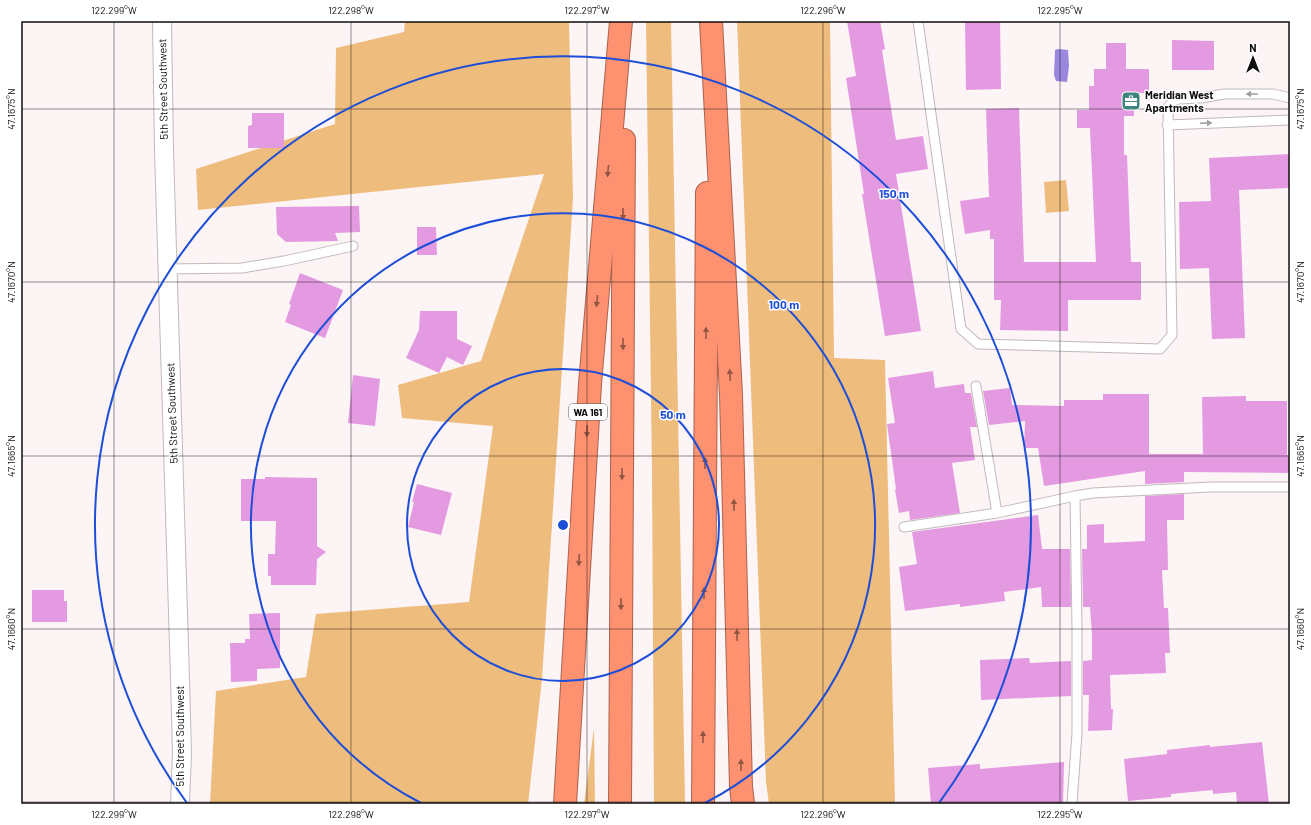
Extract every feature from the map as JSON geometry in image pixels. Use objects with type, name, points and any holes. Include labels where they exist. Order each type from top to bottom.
[{"type":"highway","name":"WA 161","points":[[565,804],[590,384],[621,21]]},
{"type":"highway","points":[[620,804],[624,21]]},
{"type":"highway","points":[[703,804],[708,21]]},
{"type":"highway","points":[[711,21],[731,395],[741,787],[743,804]]},
{"type":"street","name":"5th Street Southwest","points":[[162,21],[167,269],[182,753],[180,804]]},
{"type":"lane","points":[[918,21],[961,329],[978,344],[1160,349],[1172,335],[1167,125],[1168,107],[1174,100],[1179,98],[1201,98],[1224,94],[1273,94],[1290,98]]},
{"type":"lane","points":[[1167,125],[1290,120]]},
{"type":"lane","points":[[167,269],[242,268],[284,261],[353,246]]},
{"type":"lane","points":[[976,386],[996,513]]},
{"type":"lane","points":[[904,527],[996,513],[1094,493],[1211,488],[1290,487]]},
{"type":"lane","points":[[1072,804],[1077,733],[1075,496]]},
{"type":"shaded area","points":[[405,21],[569,21],[573,198],[542,679],[528,804],[210,804],[216,691],[306,677],[316,614],[469,602],[493,426],[402,418],[398,385],[481,361],[544,174],[198,210],[196,169],[335,124],[336,48],[404,32]]},
{"type":"shaded area","points":[[646,21],[671,21],[685,804],[654,804],[652,472]]},
{"type":"shaded area","points":[[737,21],[830,21],[834,358],[885,360],[895,804],[769,804],[766,782]]},
{"type":"shaded area","points":[[1055,50],[1068,50],[1069,66],[1067,82],[1056,81],[1054,75]]},
{"type":"shaded area","points":[[1066,180],[1069,211],[1046,213],[1044,182]]},
{"type":"shaded area","points":[[594,728],[595,804],[584,804]]},
{"type":"building","points":[[847,21],[880,21],[885,49],[882,50],[896,140],[923,136],[928,169],[896,174],[921,331],[885,336],[862,194],[864,194],[846,78],[856,76]]},
{"type":"building","points":[[965,21],[1000,21],[1001,89],[966,90]]},
{"type":"building","points":[[1172,40],[1214,41],[1214,70],[1172,70]]},
{"type":"building","points":[[1106,43],[1126,43],[1126,69],[1149,69],[1149,93],[1134,93],[1134,116],[1124,116],[1124,155],[1127,155],[1131,262],[1141,262],[1141,300],[1068,300],[1068,331],[1000,330],[1001,300],[994,300],[994,239],[990,239],[990,230],[965,234],[960,201],[989,197],[986,109],[1019,108],[1024,262],[1096,262],[1090,128],[1077,128],[1077,110],[1089,110],[1089,86],[1094,86],[1094,69],[1106,69]]},
{"type":"building","points":[[252,113],[284,113],[284,148],[248,148],[248,126],[252,125]]},
{"type":"building","points":[[1290,154],[1290,188],[1239,190],[1245,338],[1212,339],[1209,268],[1180,269],[1179,202],[1211,201],[1209,158]]},
{"type":"building","points":[[359,206],[360,232],[335,233],[338,241],[286,242],[277,234],[276,207]]},
{"type":"building","points":[[417,227],[436,227],[437,255],[417,255]]},
{"type":"building","points":[[300,273],[343,290],[325,338],[285,322],[291,305],[289,304]]},
{"type":"building","points":[[420,311],[457,311],[457,339],[472,346],[463,365],[447,357],[439,373],[406,358],[419,330]]},
{"type":"building","points":[[933,371],[935,388],[964,384],[965,393],[971,393],[977,427],[970,427],[975,460],[952,463],[960,513],[910,520],[909,511],[899,513],[895,490],[887,424],[895,423],[888,378]]},
{"type":"building","points":[[353,375],[380,379],[375,426],[348,423]]},
{"type":"building","points":[[1010,388],[1012,405],[1064,406],[1064,400],[1103,400],[1103,394],[1149,394],[1149,454],[1203,454],[1202,397],[1246,396],[1246,401],[1287,401],[1287,455],[1290,455],[1290,473],[1184,472],[1184,482],[1145,484],[1145,471],[1044,486],[1038,448],[1024,448],[1025,421],[989,425],[983,391]]},
{"type":"building","points":[[265,477],[317,478],[317,546],[326,552],[317,559],[316,585],[271,585],[271,576],[268,576],[268,554],[275,554],[276,521],[241,521],[241,479],[265,479]]},
{"type":"building","points":[[417,484],[452,493],[441,535],[408,527],[414,502],[412,502]]},
{"type":"building","points":[[1184,494],[1184,520],[1167,520],[1168,570],[1162,570],[1164,608],[1168,608],[1170,653],[1165,653],[1166,673],[1110,675],[1111,709],[1113,709],[1112,730],[1088,731],[1089,695],[1083,695],[1083,661],[1092,660],[1092,634],[1090,607],[1083,607],[1082,549],[1087,549],[1087,525],[1104,524],[1104,543],[1145,541],[1145,496]]},
{"type":"building","points":[[1038,515],[1042,549],[1070,549],[1071,607],[1042,607],[1041,587],[1004,592],[1005,601],[960,607],[960,604],[905,611],[899,567],[917,564],[912,532]]},
{"type":"building","points":[[32,590],[64,590],[64,601],[67,601],[67,622],[32,622]]},
{"type":"building","points":[[280,613],[280,668],[257,669],[257,681],[231,682],[230,643],[245,643],[245,639],[250,639],[249,614]]},
{"type":"building","points":[[1029,658],[1030,663],[1071,661],[1071,696],[981,700],[980,660]]},
{"type":"building","points":[[1262,742],[1269,804],[1237,804],[1236,792],[1213,794],[1213,790],[1171,794],[1171,797],[1128,801],[1124,759],[1167,754],[1167,750],[1210,745],[1210,747]]},
{"type":"building","points":[[1064,762],[1063,804],[931,804],[928,768],[980,764],[980,769]]},
{"type":"place","name":"Meridian West Apartments","points":[[1131,101]]}]
